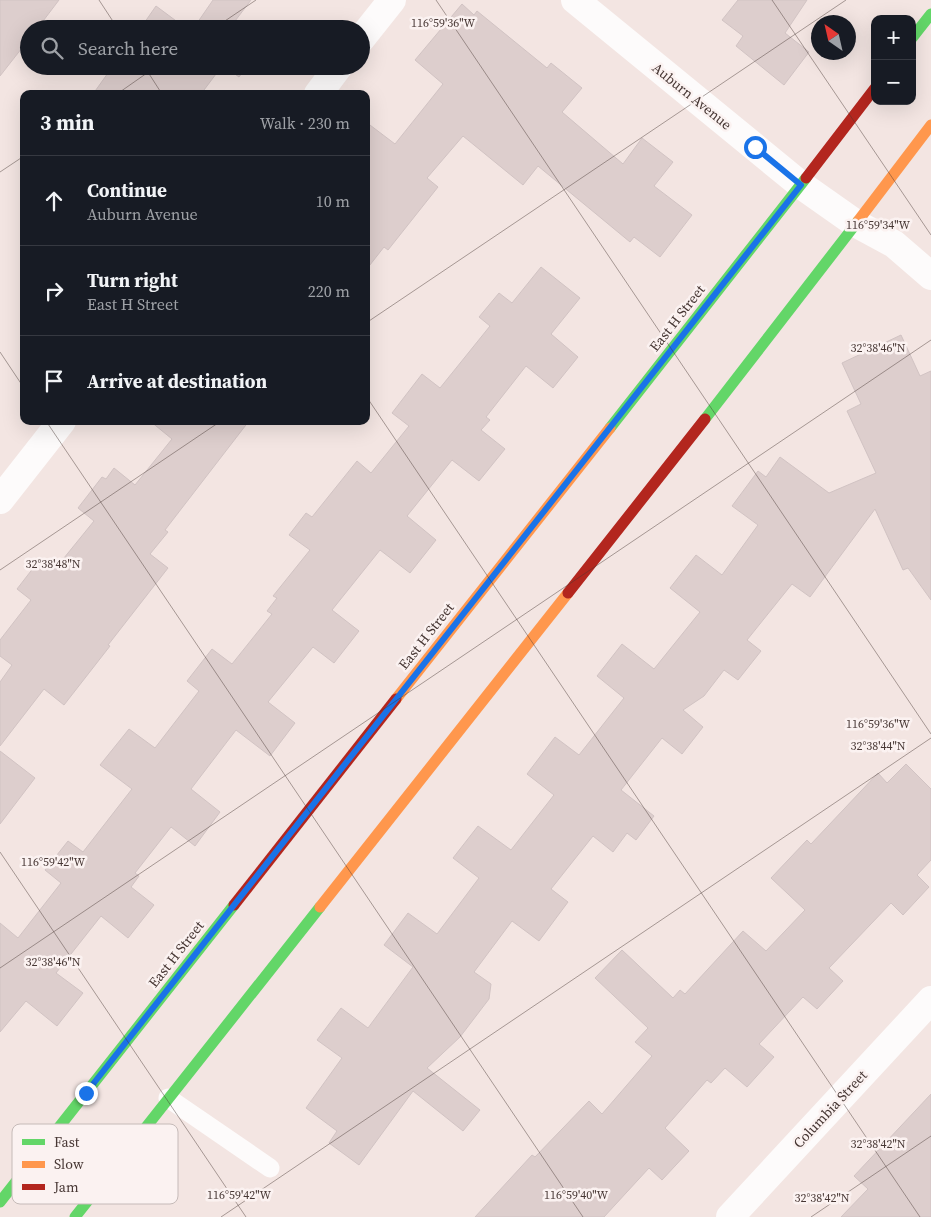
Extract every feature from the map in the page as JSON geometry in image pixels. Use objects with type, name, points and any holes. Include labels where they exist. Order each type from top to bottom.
[{"type":"main road","points":[[916,33],[931,14]]},
{"type":"main road","name":"East H Street","points":[[61,1124],[801,185],[871,93]]},
{"type":"main road","points":[[148,1124],[724,395],[931,125]]},
{"type":"main road","name":"East H Street","points":[[0,1202],[12,1187]]},
{"type":"main road","points":[[75,1217],[85,1204]]},
{"type":"street","points":[[370,28],[392,0]]},
{"type":"street","name":"Auburn Avenue","points":[[575,0],[801,185],[855,223],[894,244],[931,276]]},
{"type":"street","points":[[321,90],[332,75]]},
{"type":"street","points":[[0,500],[59,425]]},
{"type":"street","name":"Columbia Street","points":[[730,1217],[931,1000]]},
{"type":"lane","points":[[168,1098],[270,1168]]},
{"type":"building","points":[[0,0],[59,0],[44,20],[20,20],[20,50],[0,76]]},
{"type":"building","points":[[213,0],[251,0],[236,20],[199,20]]},
{"type":"building","points":[[738,0],[807,0],[785,33],[809,52],[784,85],[736,46],[743,36],[722,20]]},
{"type":"building","points":[[462,4],[474,15],[477,11],[547,68],[551,63],[582,88],[562,112],[623,164],[642,138],[673,162],[654,186],[692,215],[660,257],[634,237],[630,242],[538,166],[523,185],[463,136],[427,178],[438,187],[388,250],[384,247],[370,265],[370,125],[395,144],[443,84],[415,60]]},
{"type":"building","points":[[156,6],[175,20],[146,20]]},
{"type":"building","points":[[107,75],[215,75],[204,90],[96,90]]},
{"type":"building","points":[[541,267],[580,298],[551,334],[578,357],[553,388],[526,366],[486,417],[490,420],[481,430],[505,449],[479,481],[452,460],[407,516],[436,540],[410,573],[380,550],[332,610],[359,631],[334,663],[313,647],[268,702],[295,723],[270,756],[236,730],[191,789],[220,812],[195,846],[171,827],[135,873],[139,876],[131,887],[154,905],[128,938],[101,916],[56,973],[83,993],[57,1026],[26,1001],[0,1032],[0,923],[18,938],[61,883],[45,870],[68,841],[83,852],[132,789],[100,765],[129,729],[155,748],[199,691],[187,681],[212,649],[232,664],[272,614],[267,611],[277,598],[273,596],[310,550],[289,535],[306,513],[312,517],[357,461],[371,473],[409,426],[392,413],[422,374],[440,388],[490,326],[479,317],[499,293],[512,303]]},
{"type":"building","points":[[901,335],[920,376],[931,371],[931,600],[908,568],[903,570],[875,509],[810,597],[792,584],[747,640],[761,651],[738,680],[724,670],[704,696],[683,710],[703,727],[682,754],[662,738],[621,790],[654,816],[636,840],[627,833],[613,852],[593,836],[551,889],[568,902],[539,941],[512,921],[474,972],[491,984],[489,999],[460,1037],[427,1068],[480,1110],[463,1131],[413,1091],[359,1165],[329,1143],[337,1131],[306,1108],[342,1058],[317,1040],[341,1008],[368,1028],[413,967],[384,945],[408,913],[437,934],[479,878],[453,858],[478,826],[511,850],[554,795],[527,774],[555,737],[579,755],[624,698],[597,676],[622,644],[654,669],[700,612],[670,588],[696,555],[722,575],[758,525],[732,506],[758,471],[766,477],[780,457],[829,493],[876,473],[847,411],[861,404],[842,363]]},
{"type":"building","points":[[155,425],[246,425],[165,530],[168,532],[150,554],[168,568],[108,645],[110,646],[64,705],[44,689],[0,746],[0,682],[12,665],[0,656],[0,640],[31,600],[17,589],[41,558],[55,569],[94,521],[78,508],[102,477],[106,479],[114,468],[135,485],[172,439]]},
{"type":"building","points":[[0,751],[35,778],[0,824]]},
{"type":"building","points":[[906,764],[931,789],[931,860],[917,875],[929,887],[903,915],[891,903],[829,968],[843,981],[817,1009],[803,997],[759,1044],[774,1057],[747,1087],[725,1068],[711,1083],[707,1080],[665,1128],[689,1151],[662,1180],[649,1168],[604,1217],[475,1217],[532,1155],[535,1157],[589,1101],[602,1114],[652,1056],[635,1042],[648,1028],[595,978],[622,950],[673,998],[680,990],[685,994],[743,931],[766,951],[805,910],[771,878],[807,840],[811,844],[878,773],[887,783]]},
{"type":"building","points":[[931,1094],[931,1217],[841,1217],[868,1189],[854,1176]]},
{"type":"traffic: fast","points":[[916,33],[931,14]]},
{"type":"traffic: fast","points":[[610,428],[806,178]]},
{"type":"traffic: fast","points":[[705,419],[858,221]]},
{"type":"traffic: fast","points":[[61,1124],[234,905]]},
{"type":"traffic: fast","points":[[148,1124],[320,907]]},
{"type":"traffic: fast","points":[[0,1202],[12,1187]]},
{"type":"traffic: fast","points":[[75,1217],[85,1204]]},
{"type":"traffic: slow","points":[[858,221],[931,125]]},
{"type":"traffic: slow","points":[[396,699],[610,428]]},
{"type":"traffic: slow","points":[[320,907],[568,593]]},
{"type":"traffic: jam","points":[[806,178],[871,93]]},
{"type":"traffic: jam","points":[[568,593],[705,419]]},
{"type":"traffic: jam","points":[[234,905],[396,699]]},
{"type":"route","points":[[86,1093],[801,185],[755,147]]}]
